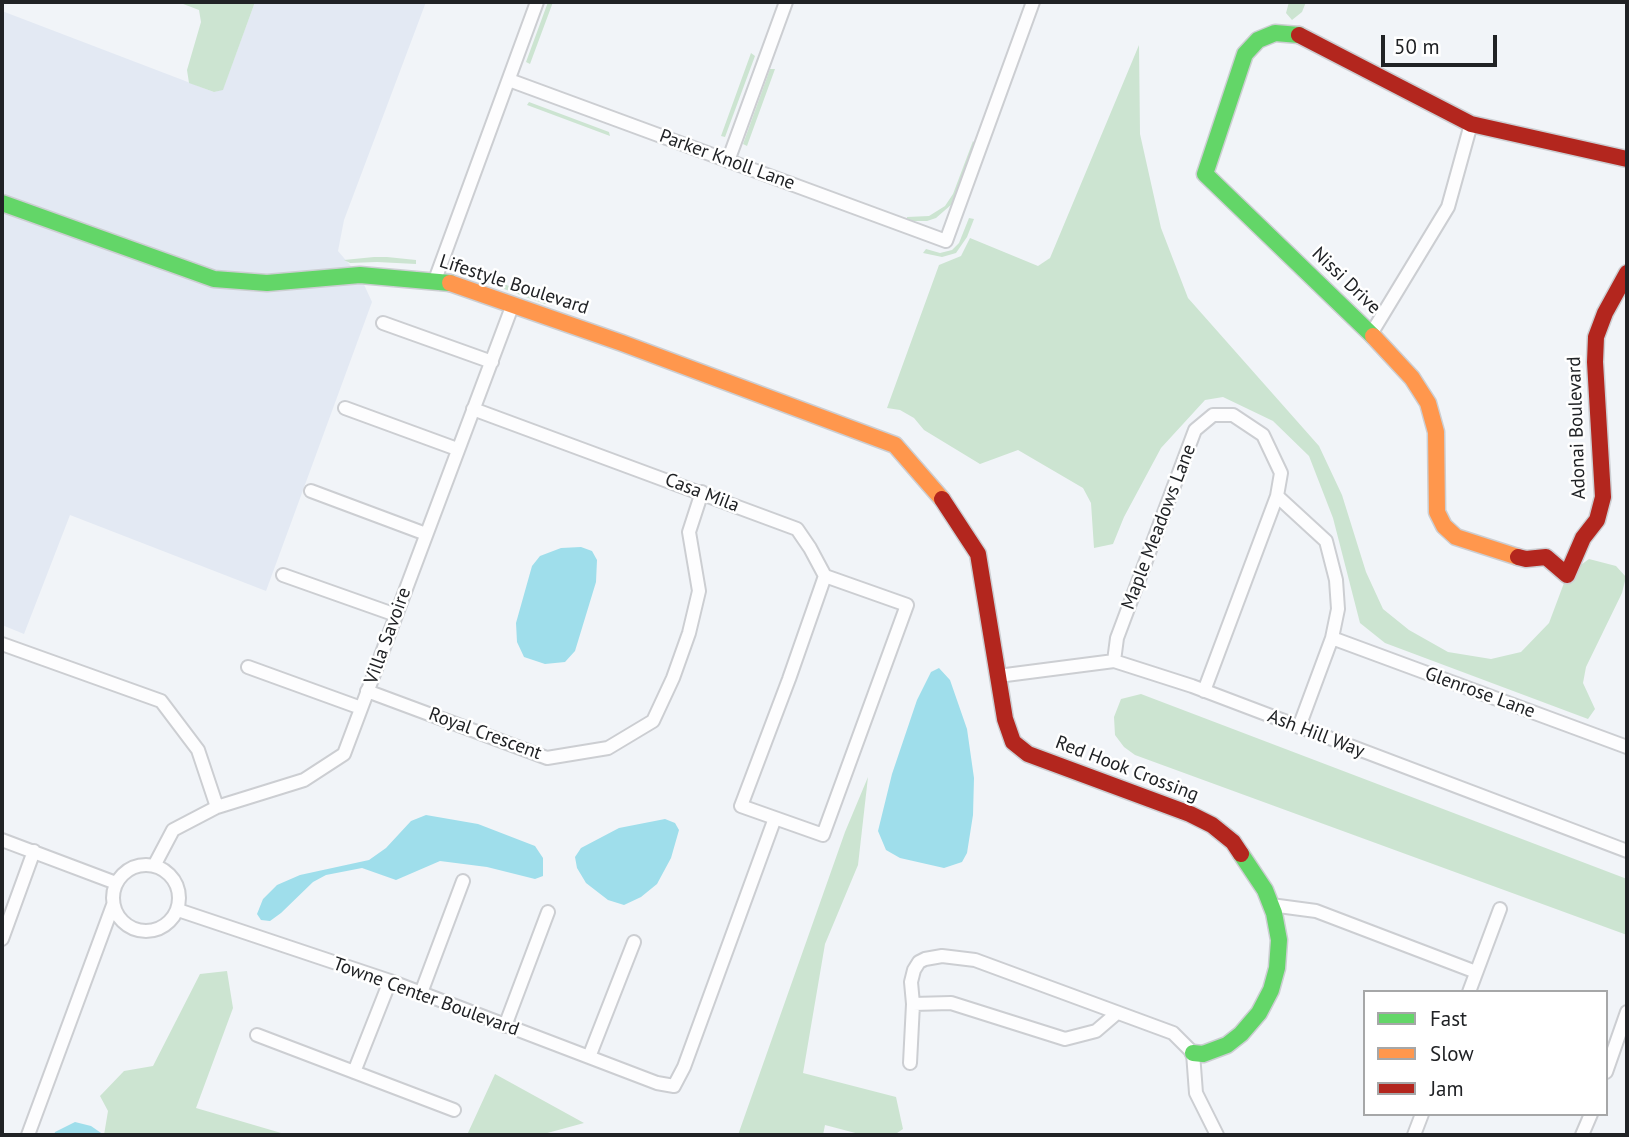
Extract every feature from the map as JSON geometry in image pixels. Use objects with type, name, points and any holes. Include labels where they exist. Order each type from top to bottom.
[{"type":"street","points":[[435,280],[537,2]]},
{"type":"street","points":[[728,160],[786,2]]},
{"type":"street","name":"Parker Knoll Lane","points":[[509,80],[946,241],[1033,2]]},
{"type":"street","name":"Nissi Drive","points":[[1471,124],[1296,33],[1275,33],[1258,40],[1245,54],[1205,174],[1371,334],[1412,378],[1428,403],[1436,432],[1437,512],[1444,526],[1456,537],[1526,559]]},
{"type":"street","points":[[1371,334],[1448,207],[1471,124],[1627,159]]},
{"type":"street","name":"Lifestyle Boulevard","points":[[2,203],[214,279],[267,283],[360,275],[435,280],[513,304],[895,445],[940,495],[978,554],[998,676]]},
{"type":"street","name":"Adonai Boulevard","points":[[1526,559],[1546,557],[1567,576],[1583,538],[1597,520],[1602,497],[1596,337],[1605,313],[1627,274]]},
{"type":"street","name":"Villa Savoire","points":[[154,866],[173,830],[217,807],[304,780],[344,754],[513,304]]},
{"type":"street","points":[[383,323],[492,362]]},
{"type":"street","points":[[345,408],[457,449]]},
{"type":"street","name":"Casa Mila","points":[[473,409],[797,529],[825,576]]},
{"type":"street","name":"Maple Meadows Lane","points":[[1114,661],[1117,638],[1195,430],[1213,415],[1233,415],[1263,435],[1281,473],[1277,496]]},
{"type":"street","points":[[311,491],[426,534]]},
{"type":"street","name":"Royal Crescent","points":[[367,691],[547,758],[608,748],[653,721],[673,678],[689,633],[699,591],[690,532],[702,492]]},
{"type":"street","points":[[1204,691],[1277,496],[1326,541],[1336,580],[1338,610],[1332,638],[1298,727]]},
{"type":"street","points":[[283,575],[396,615]]},
{"type":"street","points":[[825,576],[907,606],[823,835],[741,806],[825,576]]},
{"type":"street","name":"Glenrose Lane","points":[[1332,638],[1627,747]]},
{"type":"street","points":[[2,643],[161,701],[198,750],[217,807]]},
{"type":"street","name":"Ash Hill Way","points":[[998,676],[1114,661],[1204,691],[1627,851]]},
{"type":"street","points":[[248,667],[361,708]]},
{"type":"street","name":"Red Hook Crossing","points":[[998,676],[1005,719],[1013,742],[1028,754],[1190,814],[1212,825],[1233,842],[1265,890],[1279,940],[1277,968],[1270,990],[1259,1013],[1241,1034],[1227,1045],[1203,1054],[1193,1053]]},
{"type":"street","name":"Towne Center Boulevard","points":[[178,909],[390,981],[657,1083],[674,1086],[693,1044],[775,818]]},
{"type":"street","points":[[2,839],[116,883]]},
{"type":"street","points":[[2,939],[34,851]]},
{"type":"street","points":[[28,1135],[113,905],[116,883],[126,872],[139,866],[154,866],[170,875],[179,891],[178,909],[171,920],[162,928],[150,931],[127,925],[118,916],[113,905]]},
{"type":"street","points":[[421,993],[463,881]]},
{"type":"street","points":[[1271,905],[1316,911],[1476,972]]},
{"type":"street","points":[[1470,990],[1500,909]]},
{"type":"street","points":[[505,1026],[548,912]]},
{"type":"street","points":[[589,1057],[634,942]]},
{"type":"street","points":[[910,1063],[913,1004],[911,982],[919,962],[942,956],[975,960],[1173,1033],[1193,1053],[1196,1093],[1217,1135]]},
{"type":"street","points":[[354,1072],[390,981]]},
{"type":"street","points":[[913,1004],[951,1003],[1065,1040],[1096,1031],[1117,1013]]},
{"type":"street","points":[[1608,1066],[1627,1012]]},
{"type":"street","points":[[257,1035],[454,1110]]},
{"type":"street","points":[[1414,1135],[1421,1116]]},
{"type":"street","points":[[1583,1135],[1590,1116]]},
{"type":"shaded area","points":[[255,2],[426,2],[344,220],[338,251],[361,278],[372,302],[266,591],[70,515],[24,634],[2,625],[2,11],[214,92],[223,89]]},
{"type":"green space","points":[[178,2],[255,2],[223,90],[214,92],[189,83],[187,70],[201,22],[199,10]]},
{"type":"green space","points":[[548,2],[553,2],[530,64],[526,62]]},
{"type":"green space","points":[[1289,2],[1306,2],[1302,12],[1292,20],[1286,13]]},
{"type":"green space","points":[[1139,45],[1140,134],[1161,228],[1188,298],[1319,446],[1342,495],[1366,572],[1383,609],[1409,630],[1448,652],[1491,659],[1521,652],[1549,623],[1567,575],[1589,559],[1616,566],[1626,577],[1622,593],[1586,667],[1583,683],[1595,709],[1588,719],[1385,643],[1360,623],[1333,518],[1309,456],[1273,421],[1223,397],[1205,400],[1161,448],[1124,517],[1113,544],[1094,548],[1091,503],[1083,488],[1018,450],[980,464],[924,430],[914,418],[900,410],[887,408],[939,265],[961,256],[970,238],[1038,266],[1050,258]]},
{"type":"green space","points":[[751,53],[755,56],[725,137],[721,136]]},
{"type":"green space","points":[[770,69],[775,69],[747,146],[743,144]]},
{"type":"green space","points":[[529,102],[609,132],[610,136],[527,105]]},
{"type":"green space","points":[[973,141],[976,145],[952,204],[936,218],[907,221],[907,217],[929,216],[945,206],[953,194]]},
{"type":"green space","points":[[969,218],[974,219],[967,237],[956,253],[942,257],[923,253],[926,249],[940,253],[952,250],[959,243]]},
{"type":"green space","points":[[374,257],[416,260],[416,264],[350,263],[344,260]]},
{"type":"green space","points":[[460,258],[469,271],[549,301],[545,304],[466,275],[457,262],[456,259]]},
{"type":"green space","points":[[1141,694],[1627,879],[1627,935],[1135,755],[1124,747],[1115,735],[1114,717],[1121,699]]},
{"type":"green space","points":[[868,777],[858,865],[825,944],[803,1073],[896,1097],[903,1129],[894,1135],[863,1135],[825,1125],[823,1135],[738,1135],[845,832]]},
{"type":"green space","points":[[227,971],[233,1008],[196,1108],[288,1135],[104,1135],[108,1111],[100,1096],[124,1071],[153,1066],[200,974]]},
{"type":"green space","points":[[495,1074],[584,1123],[540,1135],[467,1135]]},
{"type":"water","points":[[581,547],[592,551],[597,560],[596,582],[575,651],[565,662],[545,664],[524,657],[517,642],[516,623],[532,566],[540,556],[561,548]]},
{"type":"water","points":[[939,668],[950,680],[967,729],[974,778],[973,815],[967,853],[962,862],[944,868],[900,858],[886,850],[878,831],[892,774],[917,700],[931,672]]},
{"type":"water","points":[[426,815],[478,824],[535,846],[543,858],[543,876],[535,879],[487,867],[440,861],[396,880],[362,868],[326,875],[313,882],[270,921],[261,920],[257,914],[263,899],[277,885],[300,875],[369,860],[386,848],[411,821]]},
{"type":"water","points":[[665,819],[675,823],[679,830],[671,858],[657,884],[641,897],[624,905],[608,900],[586,883],[577,868],[575,857],[581,848],[619,828]]},
{"type":"water","points":[[75,1122],[91,1126],[104,1135],[54,1135]]},
{"type":"traffic: fast","points":[[1299,35],[1275,33],[1258,40],[1245,54],[1205,174],[1373,336]]},
{"type":"traffic: fast","points":[[2,203],[214,279],[267,283],[360,275],[450,283]]},
{"type":"traffic: fast","points":[[1193,1053],[1203,1054],[1227,1045],[1241,1034],[1259,1013],[1271,990],[1277,968],[1279,940],[1274,913],[1265,890],[1241,854]]},
{"type":"traffic: slow","points":[[450,283],[622,343],[895,445],[942,499]]},
{"type":"traffic: slow","points":[[1373,336],[1412,378],[1428,403],[1436,432],[1437,512],[1444,526],[1456,537],[1518,557]]},
{"type":"traffic: jam","points":[[1299,35],[1471,124],[1627,159]]},
{"type":"traffic: jam","points":[[1518,557],[1546,557],[1567,575],[1583,538],[1597,520],[1603,497],[1596,337],[1605,313],[1627,273]]},
{"type":"traffic: jam","points":[[942,499],[978,554],[1005,719],[1013,742],[1028,754],[1190,814],[1212,825],[1233,842],[1241,854]]}]
